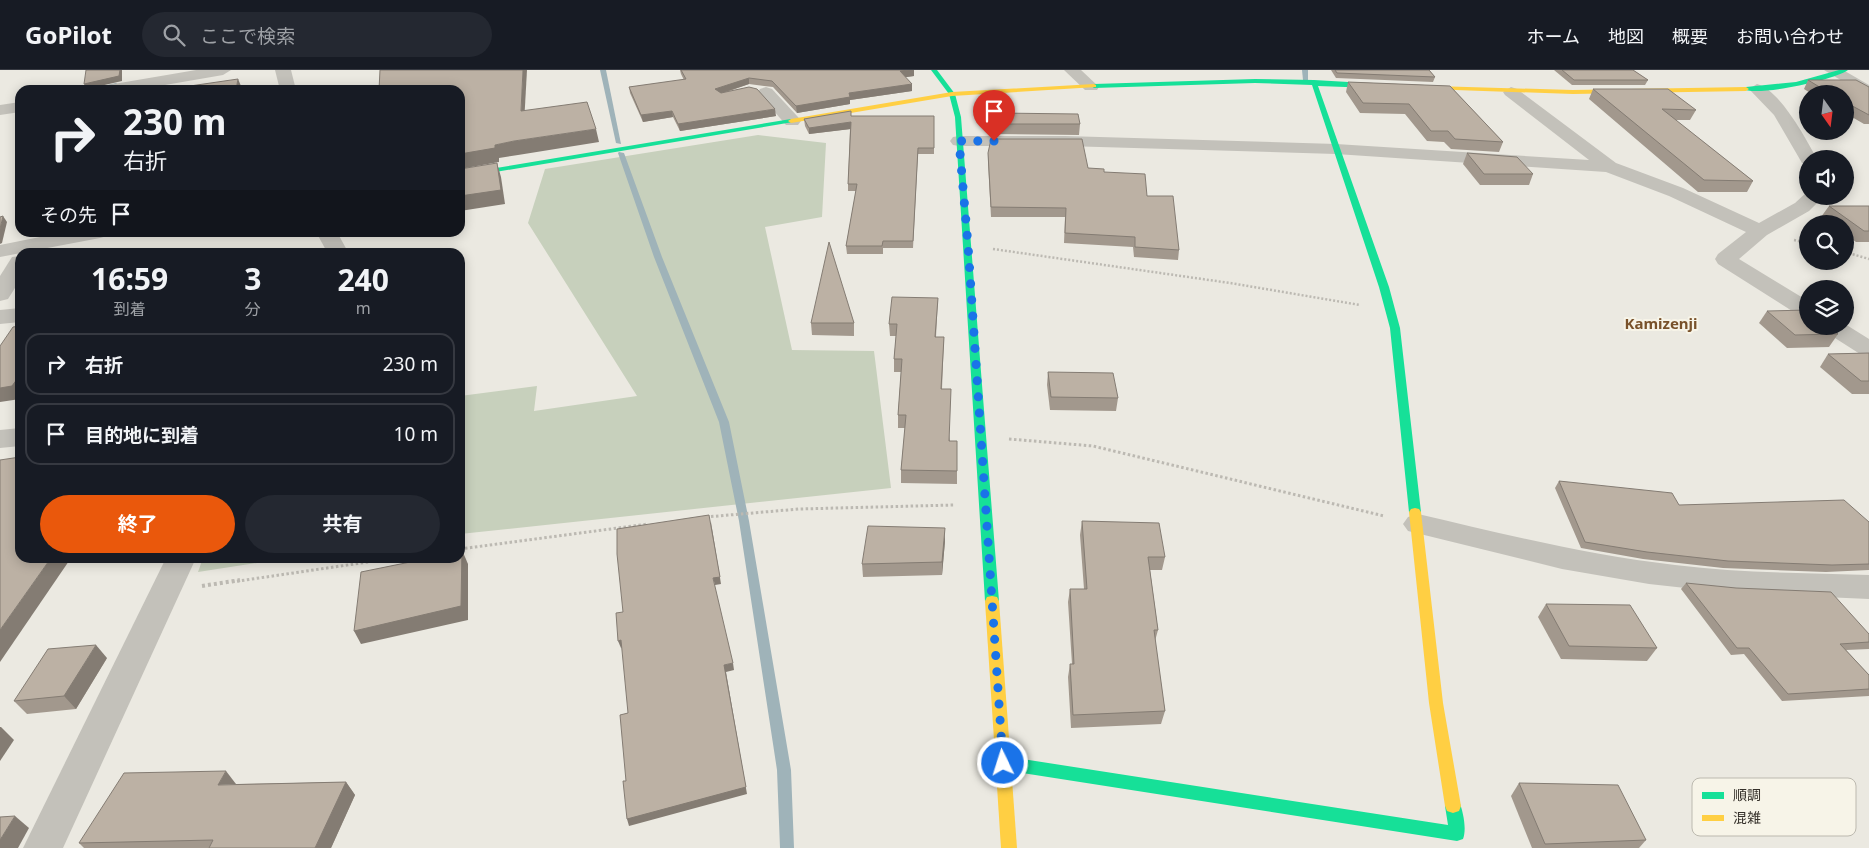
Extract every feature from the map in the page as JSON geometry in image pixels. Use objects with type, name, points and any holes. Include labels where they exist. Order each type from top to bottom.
[{"type":"street","points":[[137,85],[224,70]]},
{"type":"street","points":[[283,70],[287,85]]},
{"type":"street","points":[[934,70],[952,94],[958,117],[1009,848]]},
{"type":"street","points":[[1072,70],[1091,87]]},
{"type":"street","points":[[465,175],[952,94],[1178,82],[1314,82],[1511,92],[1684,92],[1757,89],[1788,85],[1838,71],[1869,92]]},
{"type":"street","points":[[1003,763],[1457,834],[1436,703],[1418,524],[1395,328],[1384,287],[1314,82]]},
{"type":"street","points":[[1757,89],[1780,112],[1803,150]]},
{"type":"street","points":[[766,92],[792,121]]},
{"type":"street","points":[[1511,92],[1608,167]]},
{"type":"street","points":[[0,110],[15,108]]},
{"type":"street","points":[[959,141],[1065,141],[1336,149],[1608,167],[1676,192],[1760,231]]},
{"type":"street","points":[[1799,306],[1734,266],[1726,259],[1760,231],[1804,205]]},
{"type":"street","points":[[27,248],[77,237]]},
{"type":"street","points":[[329,237],[335,248]]},
{"type":"street","points":[[0,251],[15,249]]},
{"type":"street","points":[[0,294],[15,268]]},
{"type":"street","points":[[0,318],[15,315]]},
{"type":"street","points":[[1846,335],[1869,349]]},
{"type":"street","points":[[0,439],[15,438]]},
{"type":"street","points":[[1418,524],[1580,561],[1650,574],[1758,583],[1869,587]]},
{"type":"street","points":[[43,848],[179,563]]},
{"type":"path","points":[[968,245],[1192,277],[1390,310]]},
{"type":"path","points":[[1854,255],[1869,259]]},
{"type":"path","points":[[981,439],[1023,439],[1093,446],[1389,518]]},
{"type":"path","points":[[701,518],[750,511],[823,507],[986,505]]},
{"type":"path","points":[[465,548],[652,524]]},
{"type":"path","points":[[166,591],[360,563]]},
{"type":"green space","points":[[758,135],[826,143],[822,217],[765,227],[792,350],[874,351],[891,488],[465,533],[465,395],[537,386],[534,411],[637,396],[528,223],[545,169]]},
{"type":"green space","points":[[201,563],[256,563],[198,572]]},
{"type":"building","points":[[86,70],[120,70],[119,76],[84,84]]},
{"type":"building","points":[[380,70],[523,70],[521,111],[587,102],[596,129],[514,141],[495,145],[495,148],[465,153],[465,85],[379,85]]},
{"type":"building","points":[[681,70],[909,70],[900,71],[912,84],[849,93],[850,97],[796,106],[772,81],[749,78],[715,89],[721,93],[749,87],[757,89],[775,109],[678,124],[672,111],[641,115],[629,87],[686,79]]},
{"type":"building","points":[[1335,70],[1429,70],[1435,77],[1337,73]]},
{"type":"building","points":[[1562,70],[1633,70],[1648,80],[1574,80]]},
{"type":"building","points":[[238,79],[237,85],[197,85]]},
{"type":"building","points":[[1808,80],[1856,80],[1869,87],[1869,115],[1854,107],[1854,85],[1816,85]]},
{"type":"building","points":[[1348,82],[1450,86],[1503,142],[1455,139],[1448,131],[1431,131],[1409,104],[1363,103]]},
{"type":"building","points":[[1593,89],[1668,89],[1696,110],[1662,109],[1753,181],[1704,180]]},
{"type":"building","points":[[851,111],[851,116],[934,116],[934,148],[918,148],[913,241],[883,241],[882,246],[846,246],[857,184],[848,184],[851,122],[809,128],[804,119]]},
{"type":"building","points":[[996,113],[1078,114],[1080,124],[994,124]]},
{"type":"building","points":[[991,139],[1082,139],[1088,168],[1104,169],[1104,172],[1145,174],[1147,196],[1173,196],[1179,250],[1135,247],[1135,237],[1065,233],[1066,208],[991,207],[988,153]]},
{"type":"building","points":[[1467,153],[1517,157],[1533,174],[1484,174]]},
{"type":"building","points":[[497,163],[501,190],[465,195],[465,168]]},
{"type":"building","points":[[1829,206],[1869,206],[1869,231],[1864,231],[1854,224],[1854,215],[1842,215]]},
{"type":"building","points":[[3,216],[0,229],[0,217]]},
{"type":"building","points":[[829,242],[854,323],[811,323]]},
{"type":"building","points":[[892,297],[938,298],[935,337],[944,337],[941,389],[951,389],[949,441],[957,441],[957,471],[901,470],[906,415],[898,415],[902,359],[894,359],[897,324],[889,324]]},
{"type":"building","points":[[1799,310],[1799,335],[1795,335],[1767,311]]},
{"type":"building","points":[[15,327],[15,382],[12,386],[0,388],[0,346]]},
{"type":"building","points":[[1869,353],[1869,381],[1861,381],[1828,354]]},
{"type":"building","points":[[1048,372],[1113,373],[1118,398],[1051,397]]},
{"type":"building","points":[[15,458],[15,563],[47,563],[0,630],[0,460]]},
{"type":"building","points":[[1559,481],[1672,493],[1679,505],[1844,500],[1869,522],[1869,564],[1832,565],[1728,561],[1647,552],[1585,542]]},
{"type":"building","points":[[709,515],[720,577],[713,578],[733,663],[724,665],[746,787],[627,819],[623,781],[626,781],[620,715],[628,713],[621,640],[618,641],[616,613],[623,612],[617,554],[617,529]]},
{"type":"building","points":[[1082,521],[1159,523],[1165,557],[1148,557],[1158,630],[1154,630],[1165,711],[1073,715],[1070,664],[1074,664],[1070,589],[1087,589]]},
{"type":"building","points":[[868,526],[945,528],[942,562],[862,564]]},
{"type":"building","points":[[405,563],[462,563],[461,606],[354,631],[361,572]]},
{"type":"building","points":[[1686,583],[1736,588],[1831,592],[1869,634],[1869,642],[1840,644],[1869,675],[1869,689],[1788,694],[1749,648],[1737,648]]},
{"type":"building","points":[[1546,604],[1630,605],[1657,648],[1569,646]]},
{"type":"building","points":[[96,645],[64,696],[14,701],[48,649]]},
{"type":"building","points":[[226,771],[218,785],[346,782],[315,848],[209,848],[213,840],[79,843],[124,773]]},
{"type":"building","points":[[1519,783],[1618,785],[1646,840],[1545,844]]},
{"type":"building","points":[[15,816],[0,840],[0,817]]},
{"type":"waterway","points":[[603,70],[619,143]]},
{"type":"waterway","points":[[1305,70],[1306,80]]},
{"type":"waterway","points":[[621,153],[658,257],[724,422],[744,521],[784,770],[787,848]]},
{"type":"traffic: fast","points":[[934,70],[952,94],[958,117],[992,601]]},
{"type":"traffic: fast","points":[[1746,89],[1796,84],[1833,75],[1845,70]]},
{"type":"traffic: fast","points":[[1094,86],[1255,81],[1400,87]]},
{"type":"traffic: fast","points":[[1314,82],[1384,287],[1395,328],[1415,512]]},
{"type":"traffic: fast","points":[[465,175],[791,121]]},
{"type":"traffic: fast","points":[[1003,763],[1457,834],[1453,806]]},
{"type":"traffic: slow","points":[[791,121],[952,94],[1094,86]]},
{"type":"traffic: slow","points":[[1400,87],[1573,92],[1660,92],[1746,89]]},
{"type":"traffic: slow","points":[[1415,512],[1436,703],[1453,806]]},
{"type":"traffic: slow","points":[[992,601],[1009,848]]},
{"type":"district","name":"Kamizenji","points":[[1661,324]]},
{"type":"route","points":[[994,141],[959,141],[988,524],[1003,763]]}]
